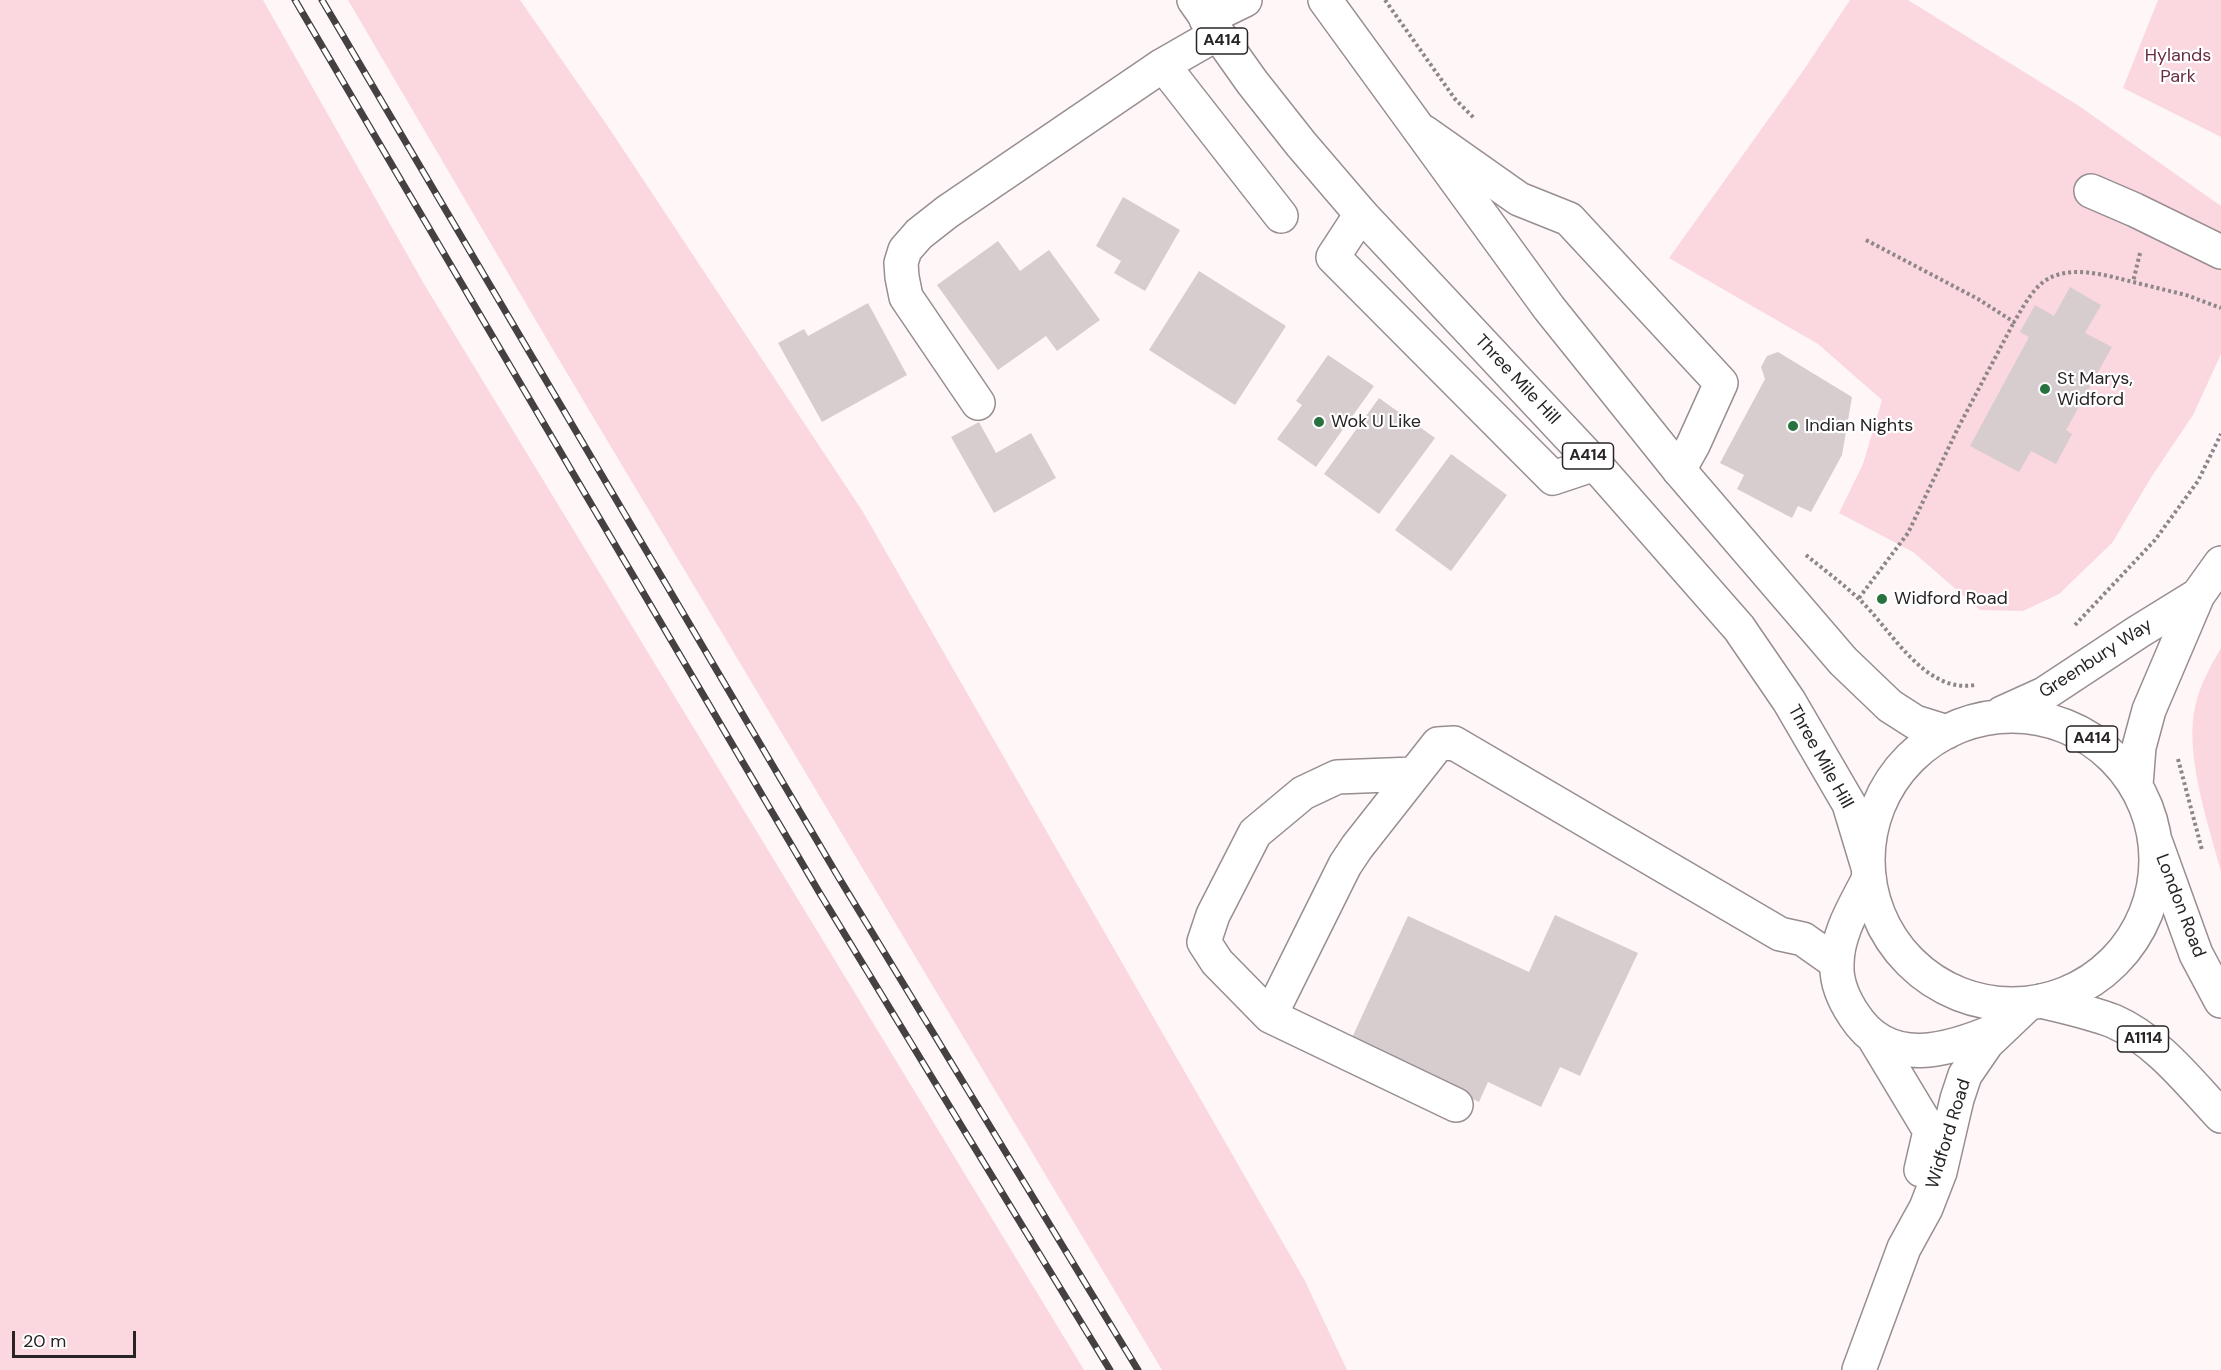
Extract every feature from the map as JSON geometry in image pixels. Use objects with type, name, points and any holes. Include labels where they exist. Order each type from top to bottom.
[{"type":"main road","points":[[978,403],[906,297],[901,263],[905,250],[919,234],[947,212],[1163,65],[1206,18],[1245,0]]},
{"type":"main road","points":[[1325,0],[1549,308],[1678,470],[1856,674],[1890,706],[1915,722],[1947,732]]},
{"type":"main road","name":"Three Mile Hill","points":[[1206,18],[1301,144],[1361,214],[1595,464],[1739,628],[1813,739],[1849,804],[1869,873]]},
{"type":"main road","points":[[1163,65],[1281,216]]},
{"type":"main road","points":[[1415,126],[1519,199],[1569,219],[1721,383],[1693,445],[1678,470]]},
{"type":"main road","points":[[2091,191],[2151,217],[2221,252]]},
{"type":"main road","points":[[1361,214],[1333,257],[1554,478],[1595,464]]},
{"type":"main road","points":[[1430,355],[1473,333]]},
{"type":"main road","name":"Greenbury Way","points":[[2136,785],[2139,747],[2149,710],[2198,595],[2221,563]]},
{"type":"main road","name":"Greenbury Way","points":[[1992,717],[2044,694],[2198,595]]},
{"type":"main road","name":"A414","points":[[1992,717],[2042,718],[2075,730],[2106,750],[2119,762],[2136,785],[2147,807],[2156,843],[2157,862],[2153,893],[2143,921],[2133,939],[2107,969],[2088,983],[2061,996],[2034,1003],[1996,1004],[1960,995],[1928,978],[1913,965],[1891,939],[1877,910],[1869,873],[1869,840],[1881,799],[1895,776],[1915,753],[1947,732],[1970,722],[1992,717]]},
{"type":"main road","points":[[1270,1016],[1345,865],[1438,744],[1454,742],[1780,934],[1803,939],[1837,963]]},
{"type":"main road","points":[[1413,774],[1337,777],[1303,793],[1256,833],[1213,915],[1204,942],[1217,962],[1270,1016],[1456,1105]]},
{"type":"main road","name":"London Road","points":[[2156,843],[2196,954],[2221,1001]]},
{"type":"main road","name":"Widford Road","points":[[1869,873],[1845,928],[1837,963],[1840,987],[1848,1006],[1858,1022],[1874,1038],[1930,1131],[1926,1156],[1916,1184],[1904,1248]]},
{"type":"main road","name":"Widford Road","points":[[1858,1370],[1904,1248],[1926,1208],[1940,1172],[1965,1075],[1988,1043],[2034,1003]]},
{"type":"main road","name":"A1114","points":[[2034,1003],[2086,1012],[2115,1022],[2163,1054],[2221,1116]]},
{"type":"main road","name":"Widford Road","points":[[1874,1038],[1892,1047],[1912,1051],[1941,1049],[1966,1043],[2004,1028]]},
{"type":"path","points":[[1385,0],[1455,99],[1480,123]]},
{"type":"path","points":[[2133,282],[2151,217]]},
{"type":"path","points":[[1866,240],[1977,298],[2014,322]]},
{"type":"path","points":[[1859,598],[1908,534],[1958,428],[2014,322],[2041,284],[2057,274],[2101,274],[2186,295],[2221,308]]},
{"type":"path","points":[[2067,634],[2155,540],[2198,481],[2221,434]]},
{"type":"path","points":[[1805,554],[1859,598],[1917,663],[1934,677],[1948,684],[1971,686],[1979,684]]},
{"type":"path","points":[[2177,749],[2177,758],[2203,854]]},
{"type":"green space","points":[[0,0],[263,0],[424,284],[1084,1370],[0,1370]]},
{"type":"green space","points":[[348,0],[520,0],[609,128],[863,512],[1305,1281],[1347,1370],[1162,1370],[552,348]]},
{"type":"green space","points":[[1850,0],[1908,0],[2079,106],[2221,206],[2221,354],[2193,415],[2152,476],[2112,543],[2059,594],[2023,611],[1980,610],[1913,552],[1839,513],[1863,464],[1882,400],[1818,344],[1669,258],[1803,71]]},
{"type":"green space","name":"Hylands Park","points":[[2158,0],[2221,0],[2221,137],[2123,88]]},
{"type":"green space","points":[[2221,648],[2221,871],[2199,787],[2195,764],[2193,722],[2198,696]]},
{"type":"building","points":[[1123,197],[1180,230],[1145,291],[1114,273],[1121,261],[1096,246]]},
{"type":"building","points":[[998,241],[1020,271],[1049,250],[1100,320],[1057,351],[1046,336],[998,370],[937,285]]},
{"type":"building","points":[[1199,271],[1286,326],[1235,405],[1149,350]]},
{"type":"building","name":"St Marys, Widford","points":[[2070,287],[2101,305],[2085,333],[2112,347],[2066,430],[2072,434],[2056,464],[2031,451],[2019,472],[1970,446],[2029,337],[2020,332],[2035,305],[2054,316]]},
{"type":"building","points":[[868,303],[907,375],[822,422],[778,343],[804,329],[808,336]]},
{"type":"building","name":"Indian Nights","points":[[1778,352],[1852,397],[1842,455],[1811,512],[1798,506],[1792,518],[1737,489],[1744,475],[1720,463],[1765,379],[1761,367],[1767,356]]},
{"type":"building","name":"Wok U Like","points":[[1328,355],[1374,386],[1316,467],[1277,439],[1302,405],[1296,401]]},
{"type":"building","points":[[1379,398],[1435,438],[1379,514],[1324,474]]},
{"type":"building","points":[[979,422],[996,453],[1031,433],[1056,478],[994,513],[951,437]]},
{"type":"building","points":[[1451,454],[1507,495],[1451,571],[1395,530]]},
{"type":"building","points":[[1555,915],[1638,953],[1580,1076],[1560,1067],[1541,1107],[1488,1082],[1479,1102],[1350,1042],[1408,916],[1529,972]]},
{"type":"railway","points":[[295,0],[819,892],[1110,1370]]},
{"type":"railway","points":[[322,0],[839,878],[1138,1370]]},
{"type":"place","name":"St Marys, Widford","points":[[2045,389]]},
{"type":"place","name":"Wok U Like","points":[[1319,422]]},
{"type":"place","name":"Indian Nights","points":[[1793,426]]},
{"type":"place","name":"Widford Road","points":[[1882,599]]}]
